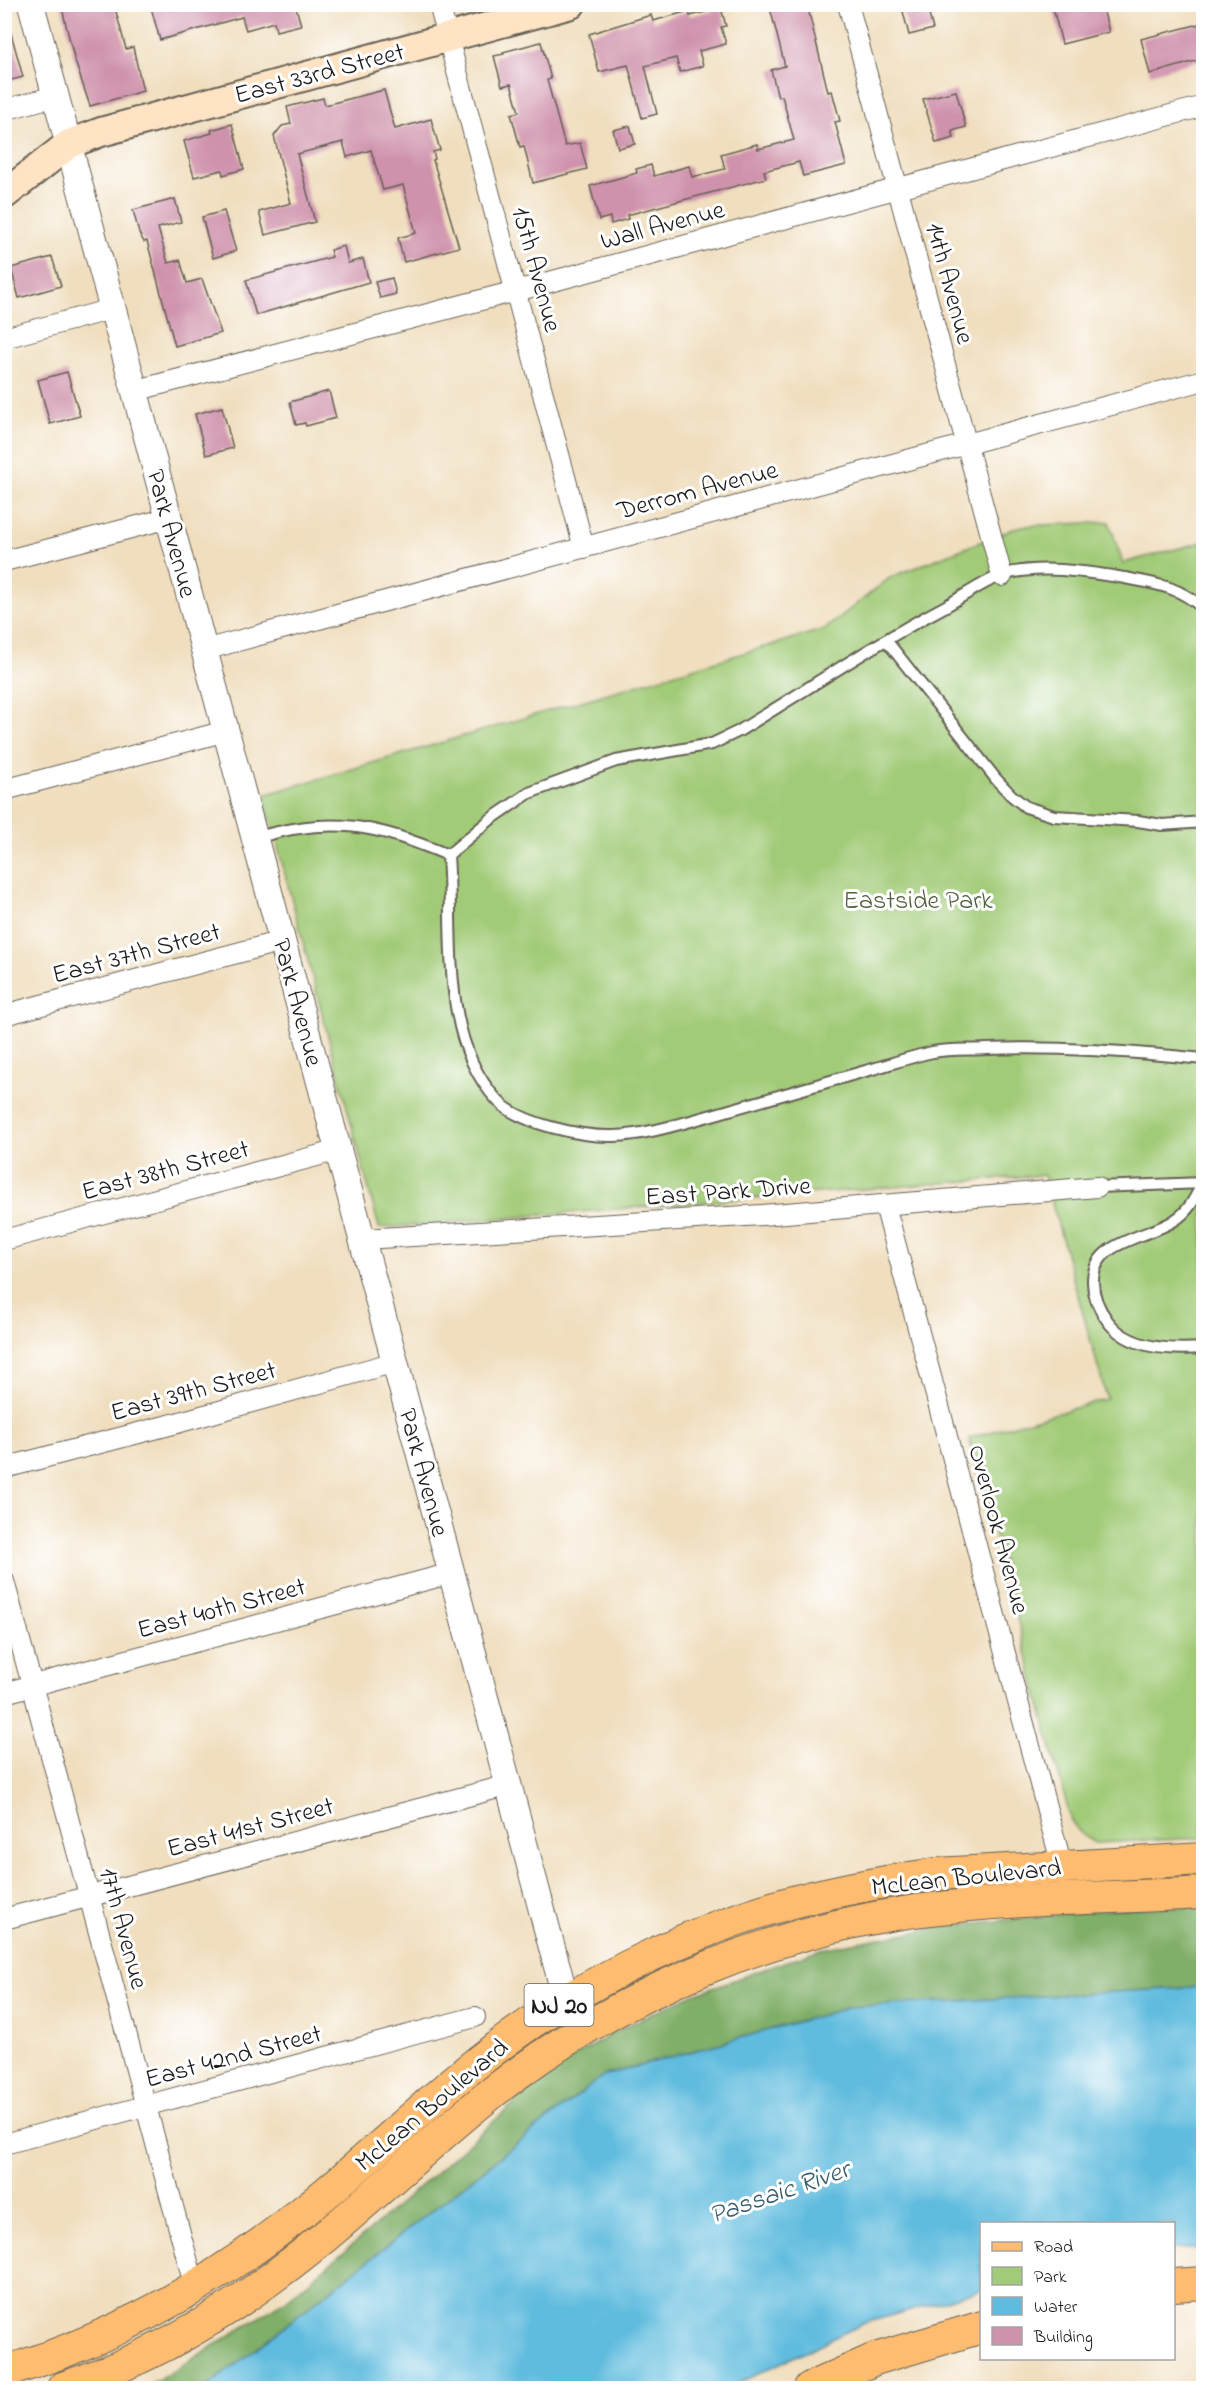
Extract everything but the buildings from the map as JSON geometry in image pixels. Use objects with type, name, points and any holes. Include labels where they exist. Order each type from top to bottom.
[{"type":"main road","name":"East 33rd Street","points":[[4,195],[69,144],[101,132],[571,4]]},
{"type":"main road","name":"McLean Boulevard","points":[[4,2372],[102,2337],[195,2288],[242,2258],[311,2206],[477,2062],[522,2029],[566,2000],[673,1946],[794,1901],[858,1886],[936,1874],[1203,1859]]},
{"type":"main road","name":"McLean Boulevard","points":[[63,2388],[132,2360],[221,2312],[296,2259],[457,2122],[531,2064],[605,2018],[686,1977],[780,1941],[845,1924],[912,1912],[1012,1902],[1203,1893]]},
{"type":"main road","points":[[1175,2285],[1203,2283]]},
{"type":"main road","points":[[810,2388],[875,2359],[980,2327]]},
{"type":"street","name":"Park Avenue","points":[[31,4],[566,2000]]},
{"type":"street","name":"15th Avenue","points":[[439,4],[584,548]]},
{"type":"street","name":"14th Avenue","points":[[848,4],[1002,576]]},
{"type":"street","points":[[4,110],[55,96]]},
{"type":"street","name":"Wall Avenue","points":[[134,391],[1203,106]]},
{"type":"street","points":[[4,338],[112,309]]},
{"type":"street","name":"Derrom Avenue","points":[[204,650],[1203,380]]},
{"type":"street","points":[[4,561],[169,518]]},
{"type":"street","points":[[4,789],[226,731]]},
{"type":"street","name":"East 37th Street","points":[[4,1015],[282,941]]},
{"type":"street","name":"East 38th Street","points":[[4,1240],[339,1150]]},
{"type":"street","name":"East Park Drive","points":[[363,1239],[762,1215],[1097,1187]]},
{"type":"street","name":"Overlook Avenue","points":[[885,1205],[1062,1866]]},
{"type":"street","name":"East 39th Street","points":[[4,1468],[395,1362]]},
{"type":"street","name":"East 40th Street","points":[[4,1693],[452,1573]]},
{"type":"street","name":"17th Avenue","points":[[4,1581],[195,2288]]},
{"type":"street","name":"East 41st Street","points":[[4,1919],[509,1785]]},
{"type":"street","name":"East 42nd Street","points":[[4,2144],[475,2017]]},
{"type":"lane","points":[[448,855],[491,819],[529,793],[616,761],[712,744],[739,731],[886,640],[1002,576],[1026,571],[1105,575],[1168,586],[1189,596],[1203,609]]},
{"type":"lane","points":[[886,640],[996,779],[1026,807],[1054,816],[1138,821],[1162,825],[1203,822]]},
{"type":"lane","points":[[255,838],[280,831],[315,826],[352,826],[381,830],[448,855]]},
{"type":"lane","points":[[448,855],[451,984],[459,1028],[478,1073],[499,1102],[529,1120],[566,1130],[590,1135],[615,1136],[644,1132],[934,1052],[1026,1047],[1138,1052],[1203,1059]]},
{"type":"lane","points":[[1097,1187],[1203,1183],[1191,1204],[1174,1221],[1122,1243],[1104,1254],[1097,1261],[1092,1278],[1097,1302],[1107,1321],[1126,1338],[1172,1350],[1203,1348]]},
{"type":"green space","name":"Eastside Park","points":[[1109,522],[1123,563],[1203,542],[1203,1838],[1096,1843],[1082,1835],[1071,1821],[969,1438],[1107,1399],[1044,1175],[379,1228],[264,795],[825,629],[891,577],[1021,526]]},
{"type":"green space","points":[[1203,1906],[1203,1987],[851,2007],[603,2076],[206,2388],[146,2388],[285,2301],[370,2230],[552,2070],[622,2028],[691,1995],[821,1949],[945,1926],[1114,1909]]},
{"type":"water","name":"Passaic River","points":[[1203,1987],[1203,2250],[1175,2248],[1175,2222],[980,2222],[980,2290],[865,2323],[728,2388],[206,2388],[603,2076],[851,2007]]}]
